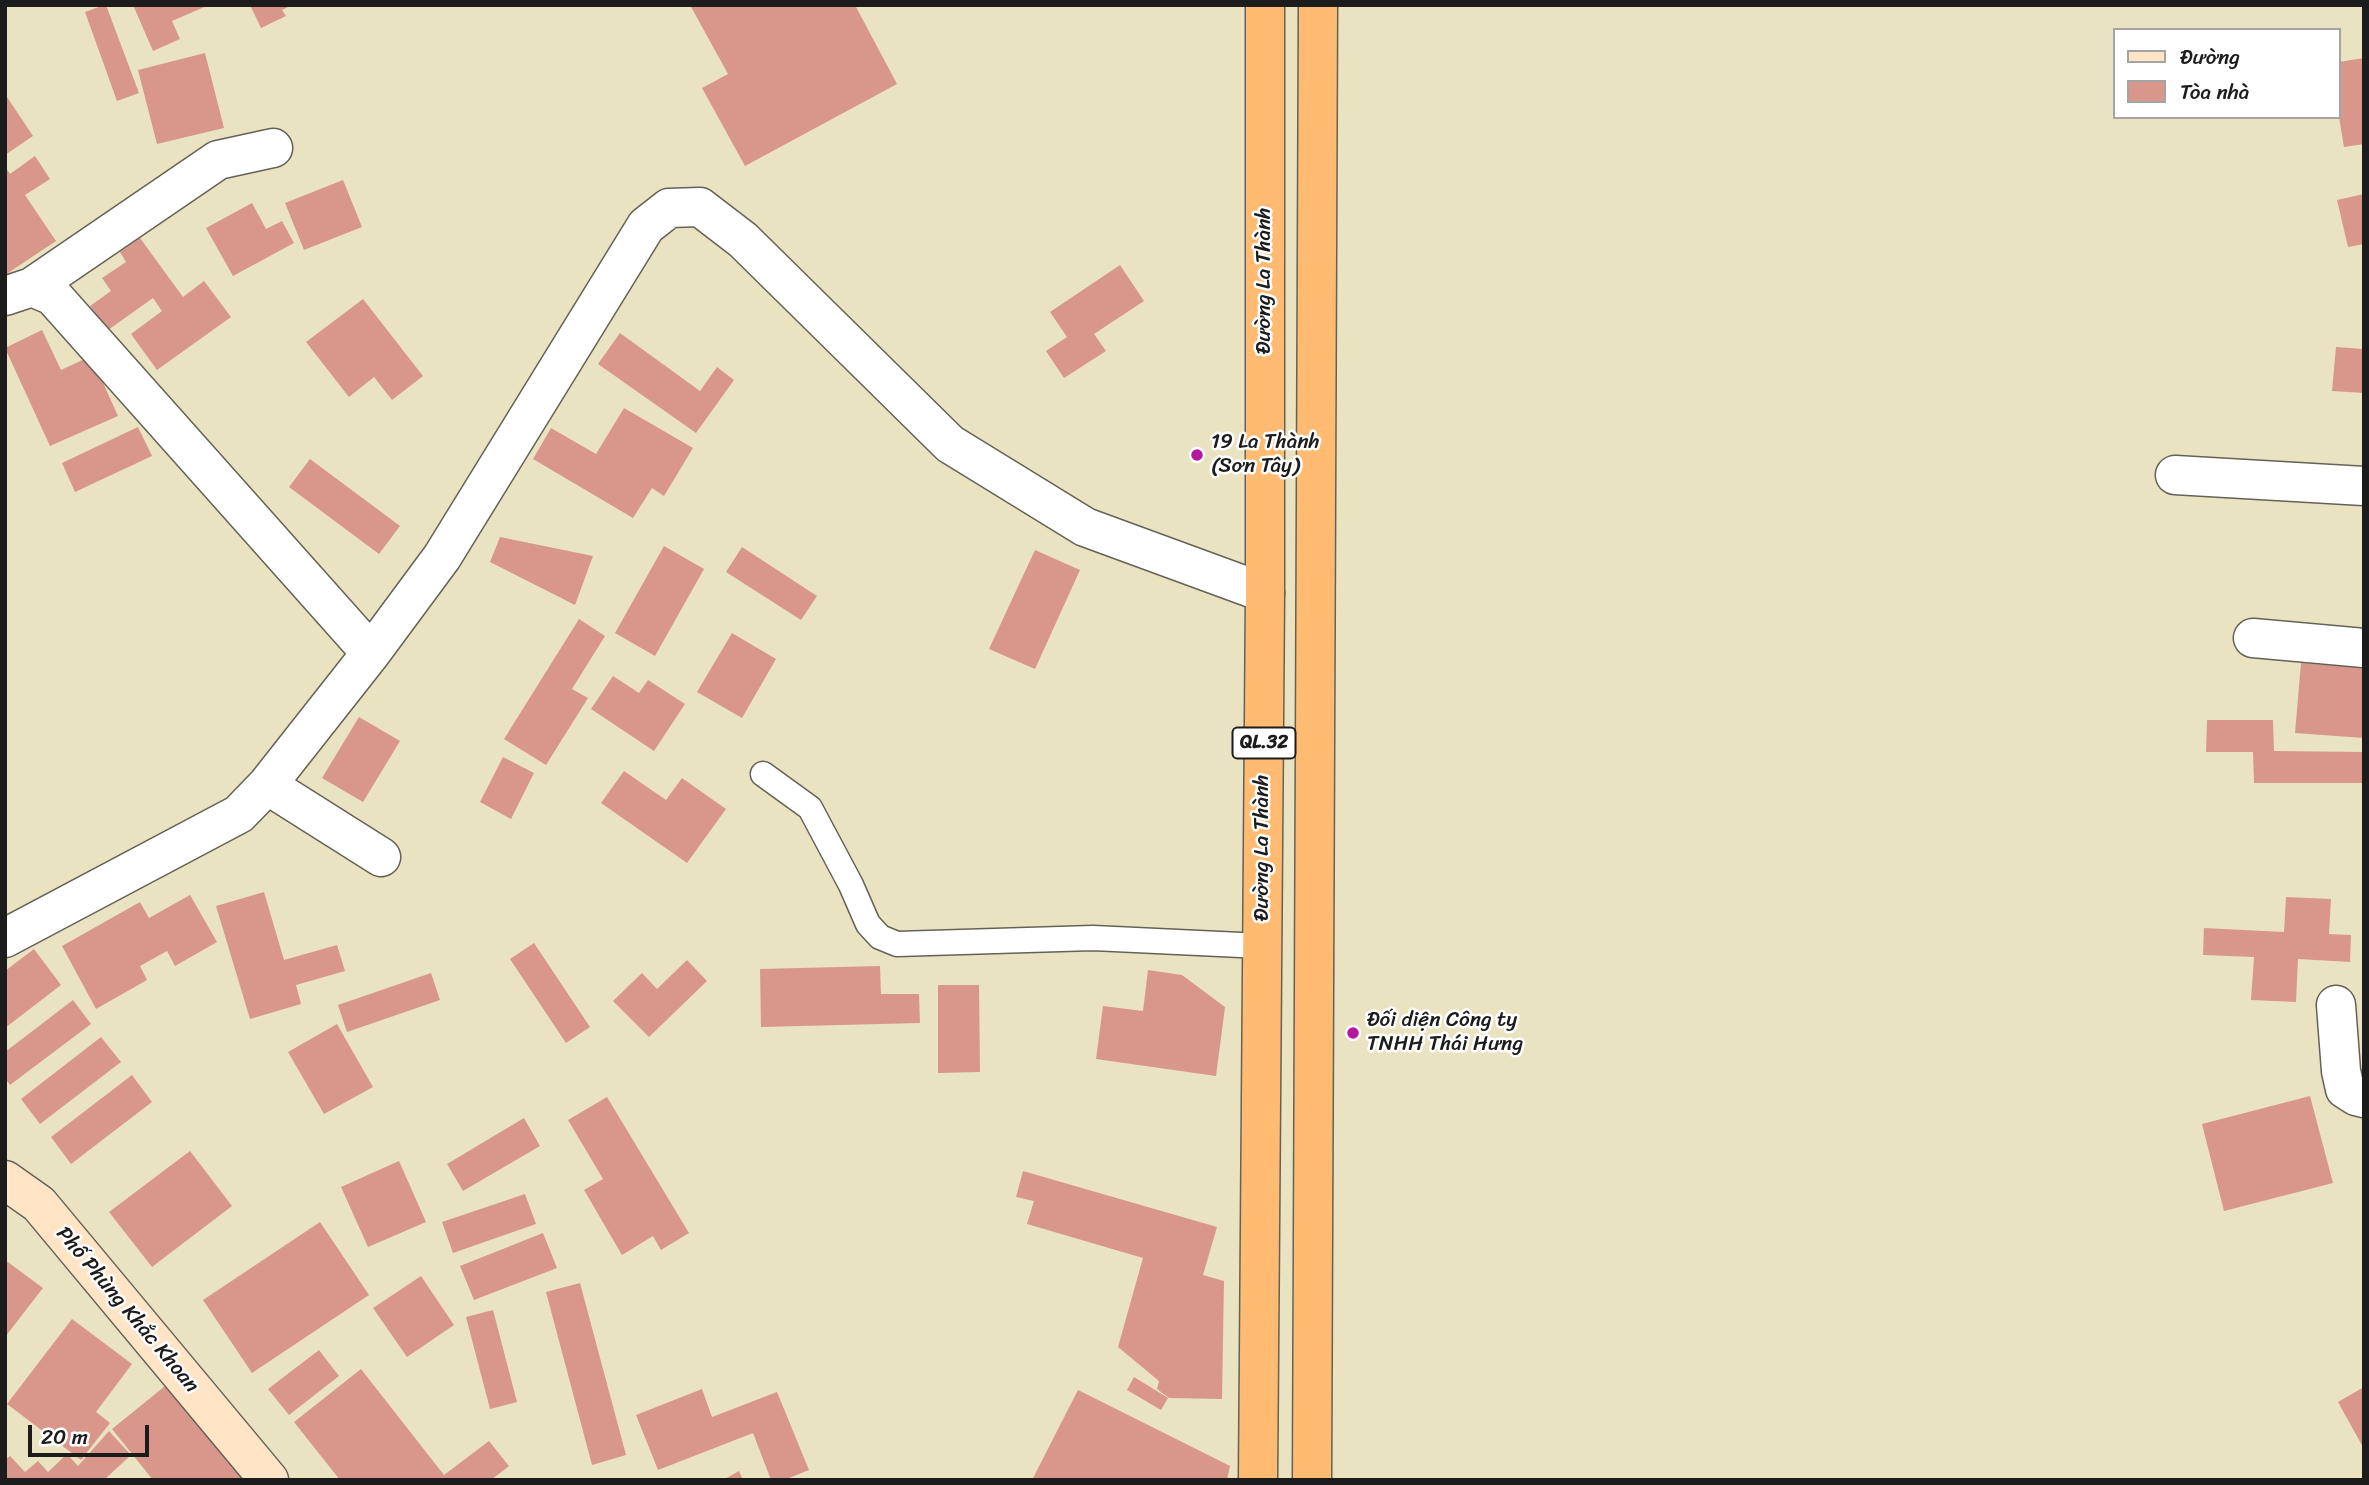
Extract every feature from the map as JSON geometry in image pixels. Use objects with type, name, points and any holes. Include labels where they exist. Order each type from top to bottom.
[{"type":"highway","name":"Đường La Thành","points":[[1258,1480],[1265,593],[1265,5]]},
{"type":"highway","name":"QL.32","points":[[1312,1480],[1318,5]]},
{"type":"main road","name":"Phố Phùng Khắc Khoan","points":[[5,1180],[38,1204],[269,1480]]},
{"type":"street","points":[[19,291],[218,160],[274,148]]},
{"type":"street","points":[[5,938],[239,814],[267,785],[371,653],[442,557],[646,226],[669,208],[700,207],[743,240],[950,444],[1085,527],[1265,593]]},
{"type":"street","points":[[19,291],[53,296],[371,653]]},
{"type":"street","points":[[2175,475],[2364,486]]},
{"type":"street","points":[[2253,638],[2364,648]]},
{"type":"street","points":[[267,785],[381,857]]},
{"type":"street","points":[[2336,1005],[2341,1071],[2346,1089],[2364,1098]]},
{"type":"lane","points":[[763,774],[810,808],[851,885],[868,924],[880,937],[897,944],[1093,938],[1262,946]]},
{"type":"building","points":[[104,5],[139,93],[117,101],[85,12]]},
{"type":"building","points":[[133,5],[209,5],[172,21],[180,39],[153,51]]},
{"type":"building","points":[[250,5],[292,5],[282,10],[286,16],[261,28]]},
{"type":"building","points":[[690,5],[855,5],[897,84],[745,166],[702,88],[728,74]]},
{"type":"building","points":[[205,53],[224,128],[157,144],[138,70]]},
{"type":"building","points":[[2364,58],[2364,144],[2344,147],[2339,119],[2341,62]]},
{"type":"building","points":[[5,94],[33,136],[5,155]]},
{"type":"building","points":[[35,156],[50,179],[25,195],[56,241],[5,275],[5,167],[10,174]]},
{"type":"building","points":[[343,180],[362,227],[304,250],[285,203]]},
{"type":"building","points":[[2364,194],[2364,244],[2348,247],[2337,200]]},
{"type":"building","points":[[252,203],[266,229],[282,221],[294,243],[233,276],[206,228]]},
{"type":"building","points":[[140,238],[183,297],[204,281],[231,317],[157,370],[131,334],[162,311],[153,298],[108,330],[90,306],[111,291],[102,278],[126,262],[120,252]]},
{"type":"building","points":[[1120,265],[1144,301],[1094,334],[1106,351],[1064,378],[1046,351],[1067,337],[1050,312]]},
{"type":"building","points":[[363,299],[423,376],[392,400],[374,377],[349,397],[306,342]]},
{"type":"building","points":[[42,330],[61,370],[91,356],[118,416],[50,446],[5,348]]},
{"type":"building","points":[[620,333],[700,391],[717,367],[734,380],[696,433],[598,364]]},
{"type":"building","points":[[2336,347],[2364,349],[2364,393],[2332,391]]},
{"type":"building","points":[[624,408],[693,448],[664,496],[652,488],[633,518],[533,459],[551,428],[596,454]]},
{"type":"building","points":[[138,427],[152,456],[75,492],[62,463]]},
{"type":"building","points":[[310,459],[400,526],[379,554],[289,487]]},
{"type":"building","points":[[500,537],[593,556],[575,605],[490,562]]},
{"type":"building","points":[[664,546],[704,569],[655,656],[615,633]]},
{"type":"building","points":[[742,547],[817,596],[801,620],[726,572]]},
{"type":"building","points":[[1035,550],[1080,570],[1035,669],[989,649]]},
{"type":"building","points":[[579,619],[605,636],[572,689],[588,698],[546,765],[504,739]]},
{"type":"building","points":[[732,633],[776,659],[742,718],[697,692]]},
{"type":"building","points":[[2301,663],[2364,668],[2364,738],[2295,733]]},
{"type":"building","points":[[613,676],[639,693],[648,680],[685,704],[654,751],[591,709]]},
{"type":"building","points":[[359,717],[400,741],[363,802],[322,778]]},
{"type":"building","points":[[2207,720],[2273,720],[2274,751],[2364,752],[2364,783],[2254,783],[2253,752],[2206,752]]},
{"type":"building","points":[[503,757],[534,773],[511,819],[480,802]]},
{"type":"building","points":[[624,771],[666,800],[682,778],[726,809],[687,863],[601,803]]},
{"type":"building","points":[[264,892],[284,960],[337,945],[345,971],[296,985],[301,1004],[250,1019],[216,906]]},
{"type":"building","points":[[190,895],[217,942],[175,966],[167,951],[140,966],[147,980],[96,1009],[62,946],[140,902],[149,918]]},
{"type":"building","points":[[2286,897],[2331,899],[2329,934],[2351,935],[2350,962],[2298,959],[2296,1002],[2251,1000],[2254,957],[2203,955],[2204,928],[2284,932]]},
{"type":"building","points":[[534,943],[590,1027],[566,1043],[510,959]]},
{"type":"building","points":[[34,949],[61,985],[5,1028],[5,971]]},
{"type":"building","points":[[687,960],[707,981],[649,1037],[613,1001],[642,973],[657,989]]},
{"type":"building","points":[[880,966],[881,994],[919,994],[920,1023],[761,1027],[760,969]]},
{"type":"building","points":[[1148,970],[1182,975],[1225,1007],[1216,1076],[1096,1059],[1103,1006],[1143,1011]]},
{"type":"building","points":[[431,973],[440,1000],[347,1032],[338,1005]]},
{"type":"building","points":[[938,985],[979,985],[980,1072],[938,1073]]},
{"type":"building","points":[[73,1000],[91,1024],[10,1085],[5,1078],[5,1052]]},
{"type":"building","points":[[337,1024],[373,1087],[324,1114],[288,1052]]},
{"type":"building","points":[[101,1037],[121,1062],[40,1124],[21,1099]]},
{"type":"building","points":[[132,1075],[152,1102],[71,1164],[51,1137]]},
{"type":"building","points":[[2310,1096],[2333,1183],[2224,1211],[2202,1124]]},
{"type":"building","points":[[607,1097],[689,1233],[661,1250],[653,1236],[622,1255],[584,1190],[603,1179],[568,1120]]},
{"type":"building","points":[[524,1118],[540,1146],[463,1191],[447,1164]]},
{"type":"building","points":[[190,1151],[232,1206],[152,1267],[109,1212]]},
{"type":"building","points":[[399,1161],[426,1222],[368,1247],[341,1187]]},
{"type":"building","points":[[1023,1171],[1217,1227],[1203,1275],[1224,1281],[1222,1399],[1169,1398],[1157,1389],[1159,1381],[1118,1347],[1143,1258],[1027,1224],[1034,1201],[1016,1197]]},
{"type":"building","points":[[525,1194],[536,1224],[453,1253],[442,1222]]},
{"type":"building","points":[[320,1222],[369,1295],[252,1373],[203,1300]]},
{"type":"building","points":[[543,1233],[557,1268],[474,1300],[460,1266]]},
{"type":"building","points":[[5,1260],[43,1288],[5,1337]]},
{"type":"building","points":[[421,1276],[454,1325],[407,1357],[373,1308]]},
{"type":"building","points":[[580,1283],[626,1455],[592,1465],[546,1292]]},
{"type":"building","points":[[493,1310],[517,1402],[490,1409],[466,1317]]},
{"type":"building","points":[[72,1319],[132,1364],[96,1412],[110,1423],[81,1460],[7,1404]]},
{"type":"building","points":[[319,1350],[339,1376],[289,1415],[268,1389]]},
{"type":"building","points":[[361,1369],[444,1475],[489,1441],[509,1466],[491,1480],[340,1480],[294,1422]]},
{"type":"building","points":[[1134,1377],[1168,1398],[1161,1410],[1127,1390]]},
{"type":"building","points":[[170,1382],[249,1480],[153,1480],[112,1429]]},
{"type":"building","points":[[2364,1387],[2364,1449],[2338,1402]]},
{"type":"building","points":[[702,1389],[712,1417],[777,1392],[809,1470],[784,1480],[771,1480],[753,1433],[658,1470],[636,1415]]},
{"type":"building","points":[[1078,1390],[1230,1466],[1227,1480],[1032,1480]]},
{"type":"building","points":[[109,1431],[131,1455],[104,1480],[5,1480],[5,1460],[10,1456],[25,1472],[38,1461],[48,1472],[67,1454],[78,1466]]},
{"type":"building","points":[[739,1471],[743,1480],[723,1480]]},
{"type":"place","name":"19 La Thành (Sơn Tây)","points":[[1197,455]]},
{"type":"place","name":"Đối diện Công ty TNHH Thái Hưng","points":[[1353,1033]]}]
